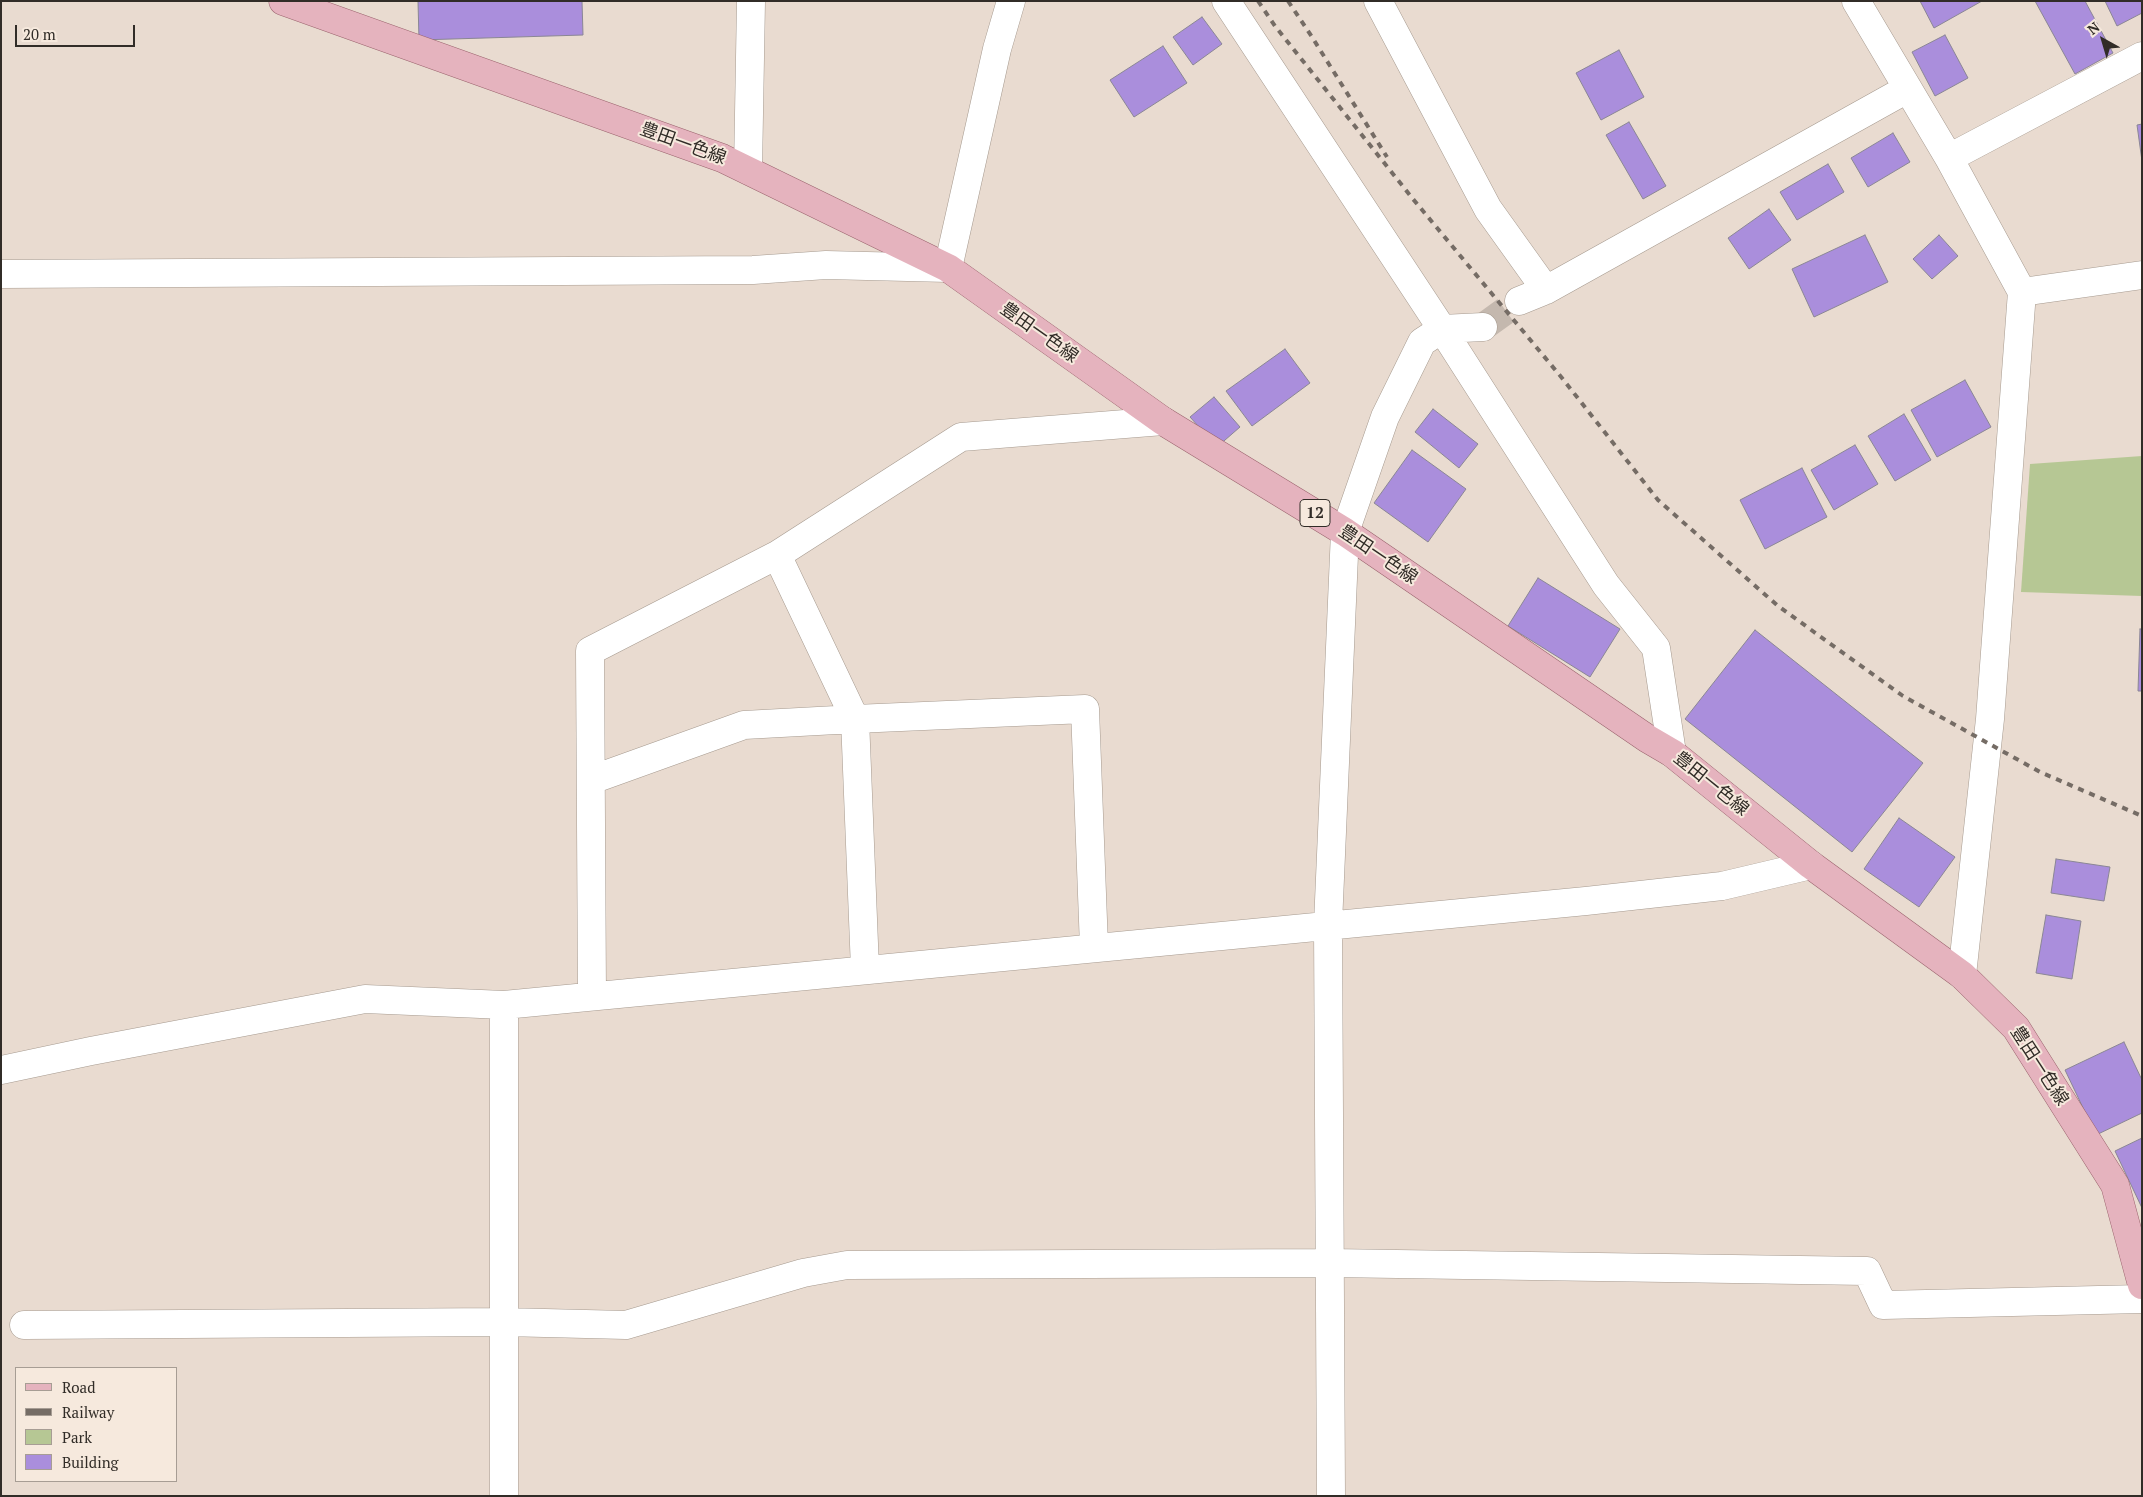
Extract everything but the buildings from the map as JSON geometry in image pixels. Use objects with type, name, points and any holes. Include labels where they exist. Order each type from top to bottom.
[{"type":"main road","name":"豊田一色線","points":[[283,1],[722,158],[948,268],[1163,420],[1345,532],[1648,739],[1672,752],[1811,865],[1962,975],[2016,1028],[2115,1185],[2142,1285]]},
{"type":"street","points":[[748,170],[750,1]]},
{"type":"street","points":[[1,274],[753,270],[826,265],[948,268],[997,50],[1011,1]]},
{"type":"street","points":[[1226,1],[1442,329],[1606,585],[1656,648],[1672,752]]},
{"type":"street","points":[[1378,1],[1488,209],[1546,290]]},
{"type":"street","points":[[1856,1],[1949,158],[2022,292],[1990,719],[1962,975]]},
{"type":"street","points":[[1949,158],[2142,56]]},
{"type":"street","points":[[1519,301],[1546,290],[1907,89]]},
{"type":"street","points":[[2022,292],[2142,275]]},
{"type":"street","points":[[1331,1496],[1328,924],[1345,532],[1385,417],[1422,342],[1442,329],[1483,327]]},
{"type":"street","points":[[592,996],[590,650],[777,555],[961,437],[1163,420]]},
{"type":"street","points":[[777,555],[855,719],[865,970]]},
{"type":"street","points":[[591,780],[744,725],[1085,709],[1094,947]]},
{"type":"street","points":[[1,1070],[365,999],[504,1005],[1328,924],[1586,901],[1722,886],[1811,865]]},
{"type":"street","points":[[504,1005],[504,1496]]},
{"type":"street","points":[[24,1325],[504,1322],[626,1325],[803,1273],[847,1264],[1330,1263],[1867,1271],[1883,1305],[2142,1298]]},
{"type":"green space","points":[[2142,456],[2142,596],[2021,592],[2030,464]]},
{"type":"tunnel","points":[[1483,327],[1519,301]]},
{"type":"railway","points":[[1258,1],[1275,26],[1413,199],[1562,378],[1658,500],[1778,606],[1903,696],[2040,772],[2142,816]]},
{"type":"railway","points":[[1288,1],[1387,157]]}]
